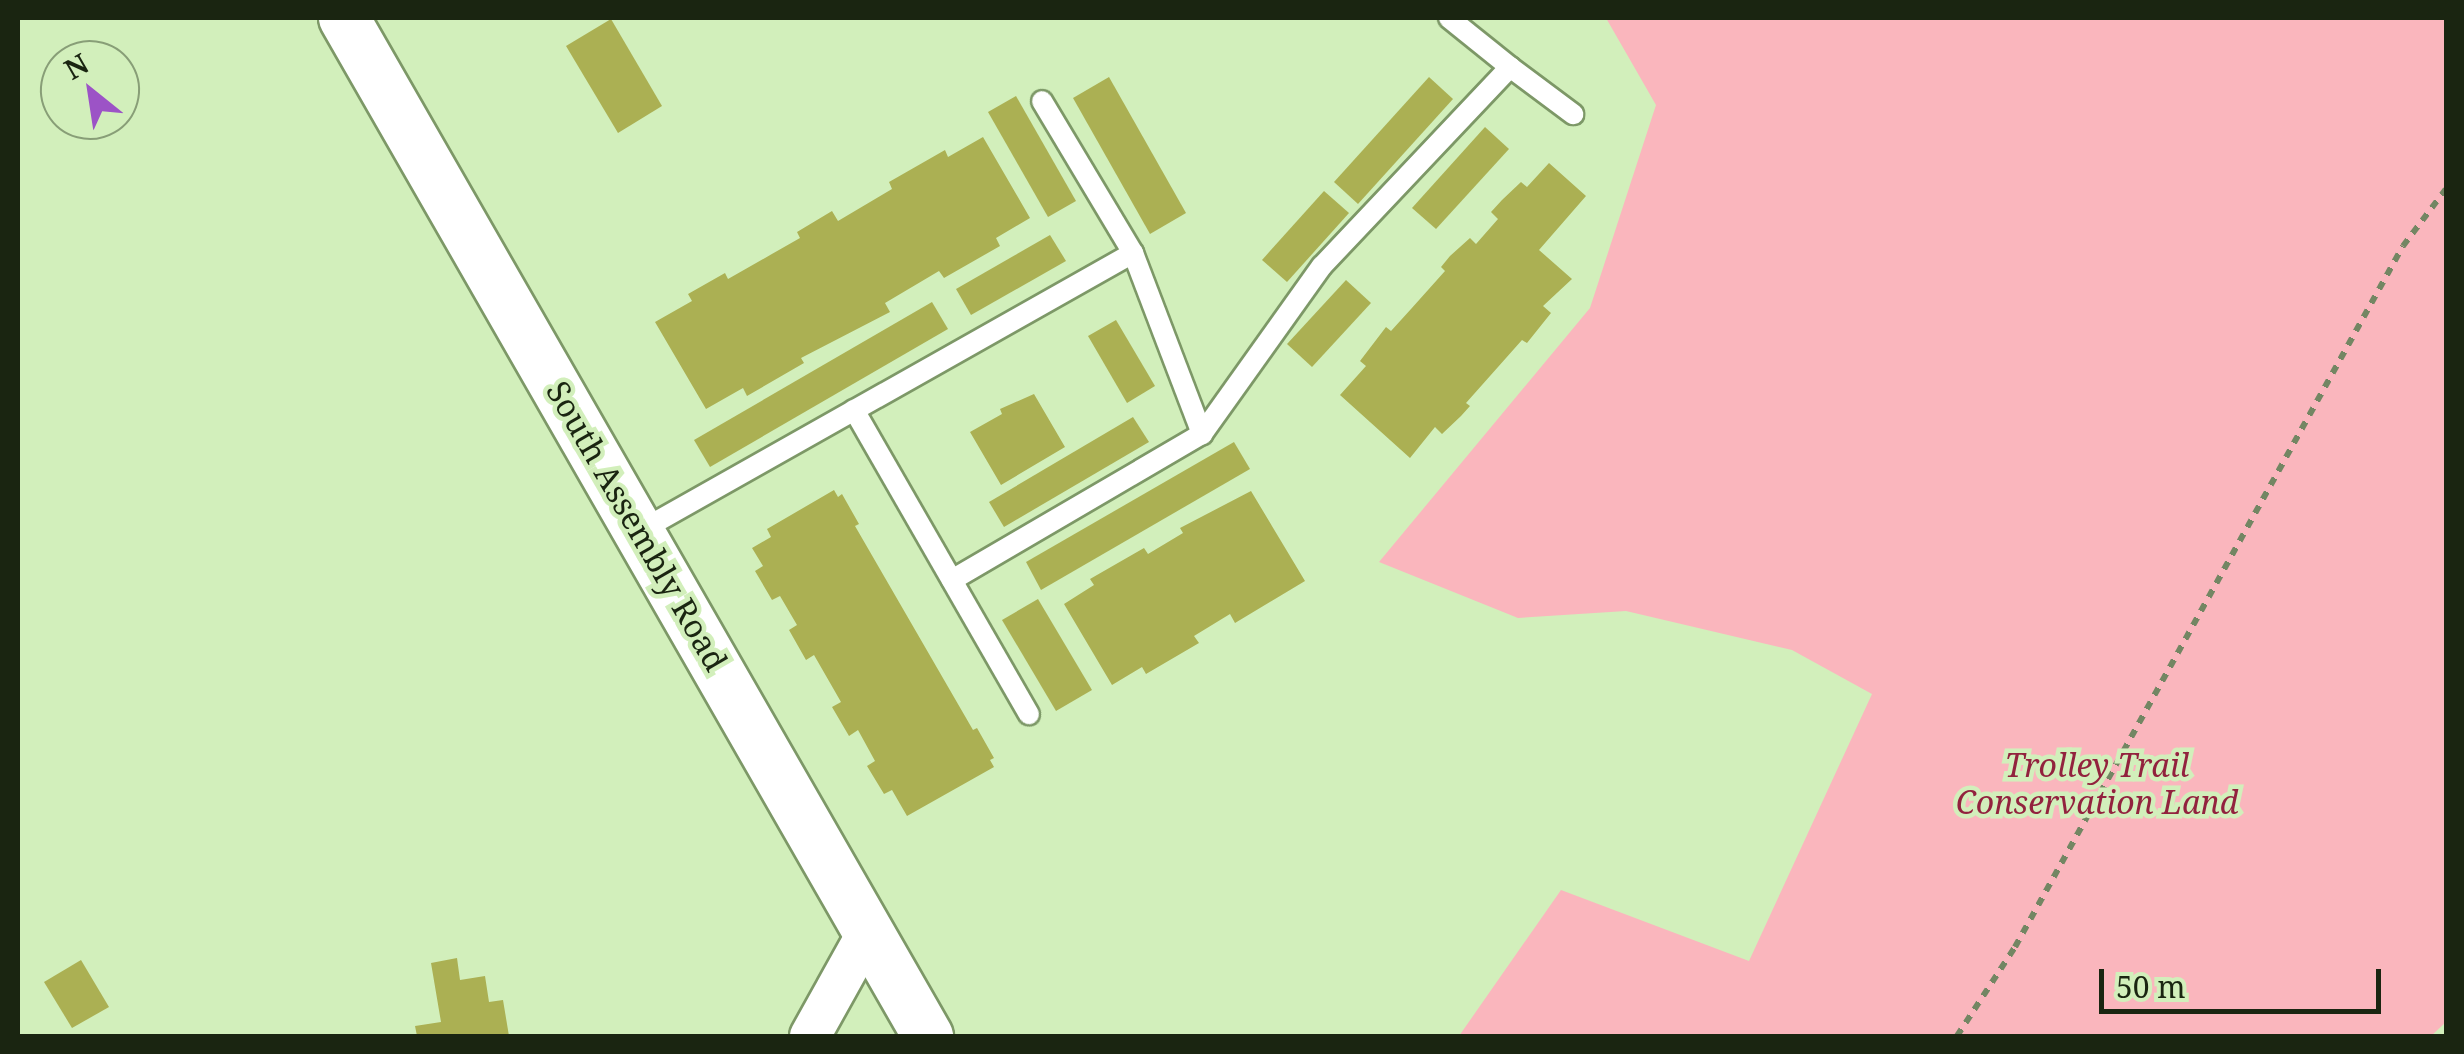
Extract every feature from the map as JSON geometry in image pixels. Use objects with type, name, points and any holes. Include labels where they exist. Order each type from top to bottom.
[{"type":"street","name":"South Assembly Road","points":[[344,18],[928,1036]]},
{"type":"street","points":[[810,1036],[870,930]]},
{"type":"lane","points":[[1448,18],[1573,114]]},
{"type":"lane","points":[[952,580],[1202,434],[1322,266],[1510,67]]},
{"type":"lane","points":[[1042,101],[1133,252],[1202,434]]},
{"type":"lane","points":[[640,531],[1133,252]]},
{"type":"lane","points":[[854,410],[1030,714]]},
{"type":"path","points":[[1956,1036],[2015,947],[2403,246],[2446,189]]},
{"type":"green space","name":"Trolley Trail Conservation Land","points":[[1606,18],[2446,18],[2446,1022],[2431,1036],[1459,1036],[1561,890],[1749,961],[1872,694],[1792,650],[1626,611],[1518,618],[1379,562],[1590,308],[1656,105]]},
{"type":"building","points":[[611,19],[662,106],[618,133],[566,46]]},
{"type":"building","points":[[1109,77],[1186,213],[1150,234],[1073,98]]},
{"type":"building","points":[[1429,77],[1453,99],[1358,204],[1334,182]]},
{"type":"building","points":[[1016,96],[1076,201],[1048,217],[988,112]]},
{"type":"building","points":[[1485,127],[1509,149],[1436,229],[1412,208]]},
{"type":"building","points":[[983,137],[1030,218],[996,238],[1000,246],[944,278],[939,271],[885,303],[890,312],[801,358],[804,363],[747,396],[743,388],[706,409],[655,322],[692,301],[688,294],[725,273],[728,279],[800,238],[797,232],[832,211],[838,221],[892,189],[889,182],[945,150],[948,157]]},
{"type":"building","points":[[1549,163],[1586,196],[1539,250],[1572,279],[1543,306],[1551,313],[1527,343],[1522,340],[1466,403],[1470,406],[1461,416],[1442,434],[1435,427],[1410,458],[1340,395],[1366,366],[1360,361],[1386,327],[1391,331],[1411,309],[1445,271],[1441,267],[1450,256],[1470,238],[1476,244],[1498,219],[1491,212],[1502,200],[1521,182],[1527,187]]},
{"type":"building","points":[[1324,191],[1349,213],[1287,282],[1262,260]]},
{"type":"building","points":[[1050,235],[1066,261],[971,315],[956,289]]},
{"type":"building","points":[[1346,280],[1371,303],[1312,367],[1287,344]]},
{"type":"building","points":[[932,302],[948,329],[710,467],[694,440]]},
{"type":"building","points":[[1116,320],[1155,386],[1127,403],[1088,336]]},
{"type":"building","points":[[1034,394],[1065,447],[1001,485],[970,432],[1002,414],[1000,409]]},
{"type":"building","points":[[1133,417],[1149,442],[1004,527],[989,502]]},
{"type":"building","points":[[1234,442],[1250,469],[1041,590],[1026,562]]},
{"type":"building","points":[[834,490],[838,497],[842,494],[859,524],[855,526],[973,730],[977,728],[994,758],[990,760],[994,767],[907,816],[892,790],[884,794],[867,766],[875,761],[858,730],[849,736],[832,707],[841,702],[814,655],[806,660],[789,630],[797,625],[780,596],[772,600],[755,571],[763,566],[752,548],[771,537],[767,529]]},
{"type":"building","points":[[1251,491],[1305,581],[1235,623],[1230,614],[1194,636],[1199,643],[1146,674],[1142,667],[1112,685],[1064,604],[1094,585],[1090,579],[1144,548],[1148,554],[1183,533],[1180,528]]},
{"type":"building","points":[[1038,599],[1092,690],[1056,711],[1002,620]]},
{"type":"building","points":[[457,958],[460,980],[485,976],[489,1002],[503,1000],[509,1036],[417,1036],[415,1026],[441,1022],[431,963]]},
{"type":"building","points":[[81,960],[109,1007],[72,1028],[44,982]]}]
